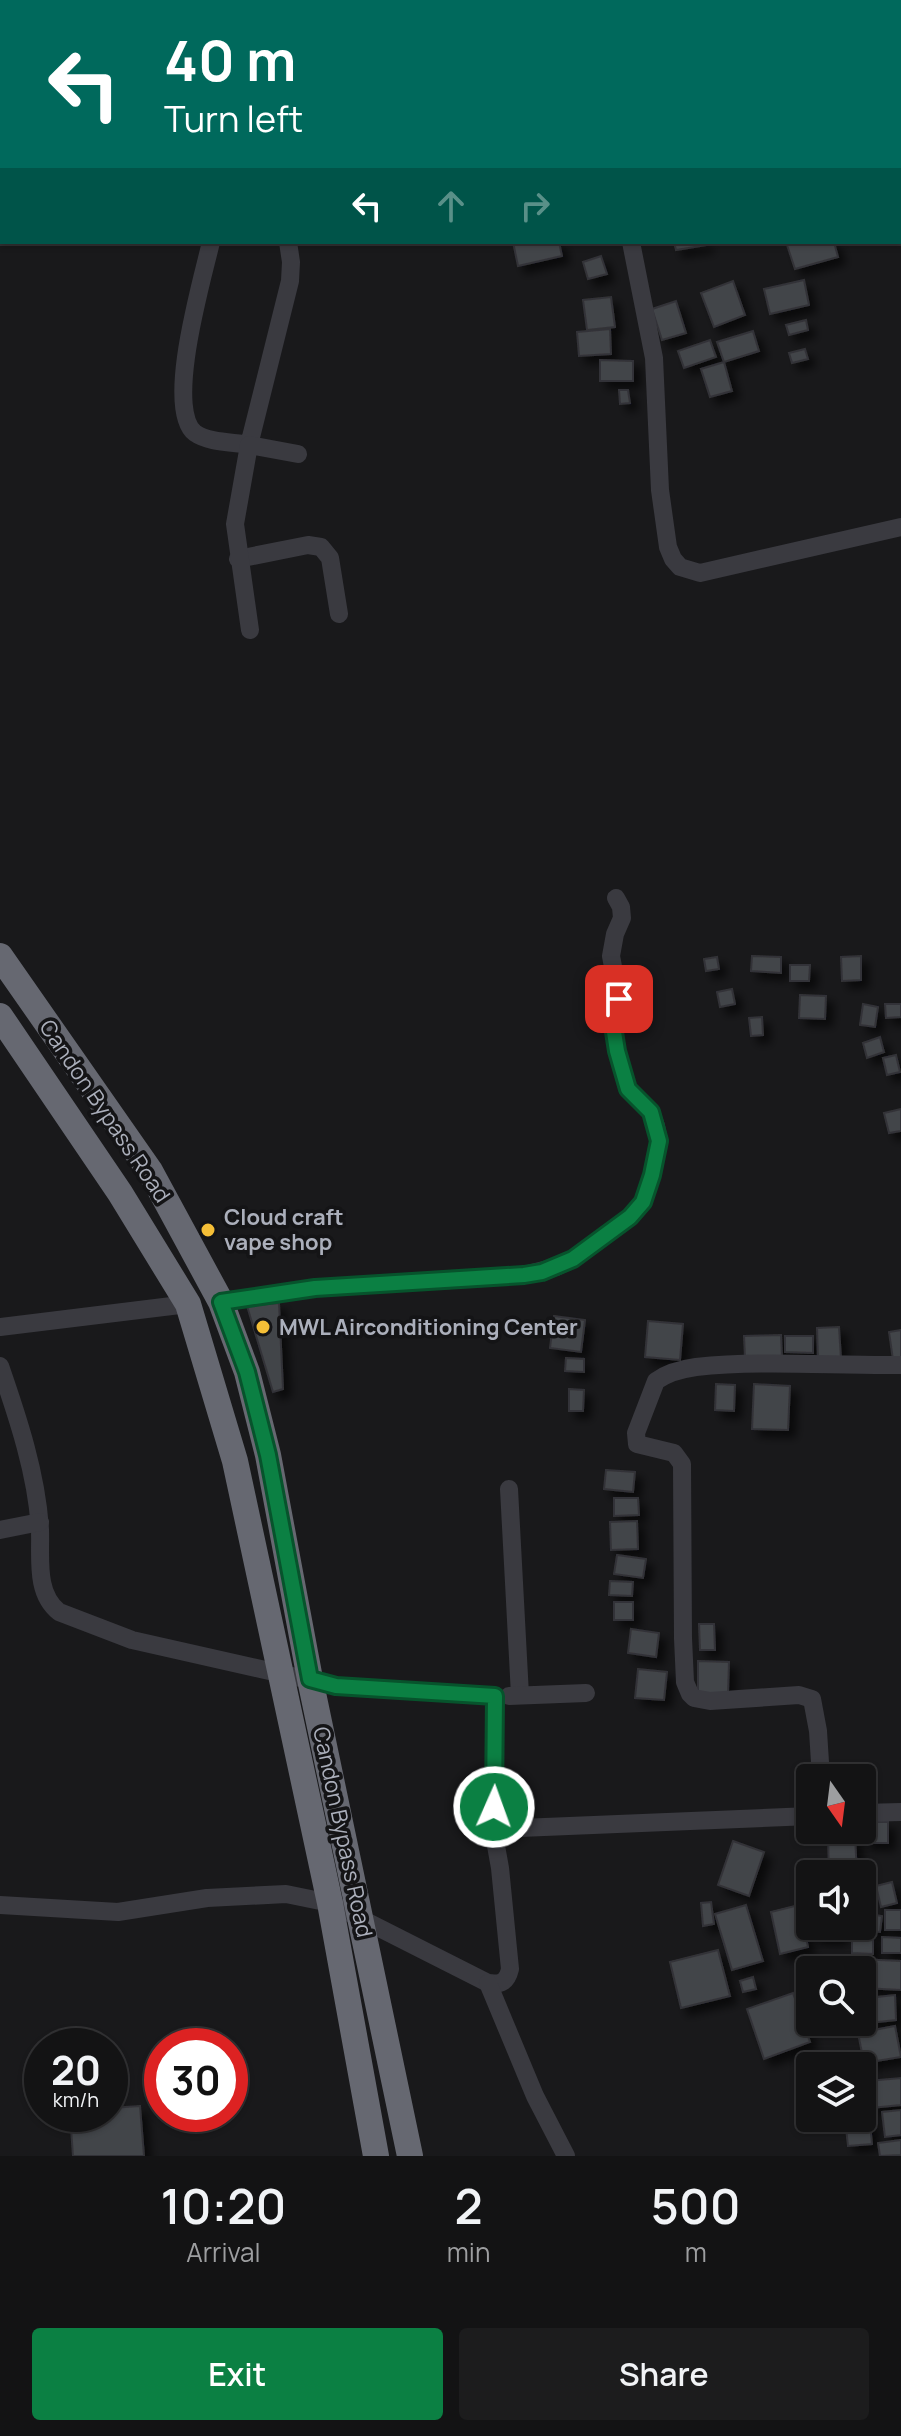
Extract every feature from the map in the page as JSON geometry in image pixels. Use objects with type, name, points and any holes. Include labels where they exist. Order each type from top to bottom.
[{"type":"highway","name":"Candon Bypass Road","points":[[0,956],[150,1171],[221,1302],[247,1372],[268,1455],[310,1679],[410,2156]]},
{"type":"highway","name":"Candon Bypass Road","points":[[0,1016],[120,1193],[188,1304],[235,1461],[330,1903],[376,2156]]},
{"type":"street","points":[[211,244],[184,367],[185,416],[192,429],[202,436],[298,454]]},
{"type":"street","points":[[250,630],[235,539],[235,513],[290,281],[284,244]]},
{"type":"street","points":[[631,244],[654,358],[660,490],[668,547],[673,559],[687,571],[700,573],[901,527]]},
{"type":"street","points":[[238,559],[308,545],[321,547],[330,558],[339,614]]},
{"type":"street","points":[[221,1302],[315,1288],[542,1272],[573,1259],[630,1217],[643,1202],[659,1141],[651,1112],[628,1089],[617,1051],[614,1032],[619,999],[611,956],[622,918],[616,898]]},
{"type":"street","points":[[0,1327],[188,1304]]},
{"type":"street","points":[[820,1764],[812,1699],[799,1695],[710,1701],[699,1700],[690,1694],[685,1682],[683,1638],[682,1464],[674,1453],[637,1444],[636,1433],[656,1381],[674,1371],[725,1366],[901,1365]]},
{"type":"street","points":[[0,1366],[27,1457],[40,1522],[44,1594],[59,1612],[132,1640],[336,1686],[495,1696],[586,1693]]},
{"type":"street","points":[[509,1489],[520,1695]]},
{"type":"street","points":[[0,1530],[40,1522]]},
{"type":"street","points":[[0,1905],[118,1912],[242,1894],[286,1894],[330,1903],[488,1983],[503,1982],[508,1978],[510,1969],[493,1829],[495,1696]]},
{"type":"street","points":[[876,1813],[901,1812]]},
{"type":"street","points":[[493,1829],[796,1817]]},
{"type":"street","points":[[488,1983],[535,2096],[566,2156]]},
{"type":"building","points":[[513,244],[559,244],[562,256],[518,266]]},
{"type":"building","points":[[674,244],[707,245],[676,250]]},
{"type":"building","points":[[835,244],[838,257],[795,269],[787,245]]},
{"type":"building","points":[[601,256],[607,274],[588,279],[583,262]]},
{"type":"building","points":[[804,280],[809,305],[770,314],[764,289]]},
{"type":"building","points":[[733,281],[745,315],[714,327],[701,293]]},
{"type":"building","points":[[611,297],[615,327],[587,330],[583,300]]},
{"type":"building","points":[[676,301],[686,333],[662,340],[652,309]]},
{"type":"building","points":[[806,320],[808,330],[789,335],[786,325]]},
{"type":"building","points":[[610,329],[611,354],[579,356],[577,332]]},
{"type":"building","points":[[753,331],[759,351],[724,362],[717,342]]},
{"type":"building","points":[[710,340],[716,357],[684,368],[678,351]]},
{"type":"building","points":[[805,349],[808,359],[792,363],[789,353]]},
{"type":"building","points":[[600,360],[633,361],[633,381],[600,381]]},
{"type":"building","points":[[724,362],[732,391],[710,397],[701,369]]},
{"type":"building","points":[[619,390],[628,390],[630,403],[620,404]]},
{"type":"building","points":[[752,956],[781,957],[781,973],[751,971]]},
{"type":"building","points":[[861,956],[861,980],[842,981],[841,957]]},
{"type":"building","points":[[717,957],[719,969],[706,971],[704,959]]},
{"type":"building","points":[[790,965],[810,965],[809,981],[790,981]]},
{"type":"building","points":[[732,989],[735,1004],[720,1007],[717,992]]},
{"type":"building","points":[[800,995],[826,996],[825,1019],[799,1018]]},
{"type":"building","points":[[863,1004],[878,1007],[875,1027],[860,1025]]},
{"type":"building","points":[[885,1004],[901,1004],[901,1017],[886,1018]]},
{"type":"building","points":[[762,1017],[763,1035],[751,1036],[749,1018]]},
{"type":"building","points":[[880,1037],[884,1052],[867,1058],[863,1043]]},
{"type":"building","points":[[896,1055],[900,1072],[887,1075],[883,1058]]},
{"type":"building","points":[[901,1109],[901,1131],[889,1133],[884,1113]]},
{"type":"building","points":[[279,1303],[283,1389],[273,1392],[247,1306]]},
{"type":"building","points":[[554,1316],[585,1320],[581,1352],[550,1348]]},
{"type":"building","points":[[648,1321],[683,1324],[680,1360],[645,1357]]},
{"type":"building","points":[[839,1327],[841,1359],[818,1360],[817,1328]]},
{"type":"building","points":[[901,1330],[901,1359],[893,1360],[889,1332]]},
{"type":"building","points":[[781,1335],[782,1357],[745,1358],[744,1336]]},
{"type":"building","points":[[785,1336],[813,1336],[813,1353],[785,1352]]},
{"type":"building","points":[[566,1358],[584,1359],[584,1372],[565,1371]]},
{"type":"building","points":[[716,1384],[735,1385],[734,1411],[715,1410]]},
{"type":"building","points":[[754,1384],[790,1386],[788,1430],[752,1429]]},
{"type":"building","points":[[569,1389],[584,1390],[583,1411],[569,1411]]},
{"type":"building","points":[[606,1470],[635,1472],[633,1492],[604,1489]]},
{"type":"building","points":[[614,1498],[638,1498],[639,1515],[614,1516]]},
{"type":"building","points":[[637,1521],[638,1549],[611,1550],[610,1522]]},
{"type":"building","points":[[617,1555],[646,1559],[643,1578],[614,1574]]},
{"type":"building","points":[[610,1581],[633,1582],[632,1596],[609,1595]]},
{"type":"building","points":[[614,1602],[633,1602],[633,1620],[614,1620]]},
{"type":"building","points":[[699,1624],[714,1624],[715,1650],[700,1650]]},
{"type":"building","points":[[631,1629],[659,1633],[656,1657],[628,1653]]},
{"type":"building","points":[[698,1661],[729,1662],[728,1693],[698,1693]]},
{"type":"building","points":[[638,1669],[667,1672],[664,1700],[635,1698]]},
{"type":"building","points":[[876,1822],[888,1822],[888,1843],[876,1843]]},
{"type":"building","points":[[733,1841],[764,1852],[749,1896],[718,1885]]},
{"type":"building","points":[[828,1844],[855,1844],[856,1860],[829,1860]]},
{"type":"building","points":[[892,1882],[897,1903],[881,1907],[876,1886]]},
{"type":"building","points":[[711,1902],[714,1924],[703,1926],[701,1903]]},
{"type":"building","points":[[746,1905],[763,1961],[732,1970],[715,1914]]},
{"type":"building","points":[[796,1906],[796,1940],[806,1940],[808,1947],[780,1954],[771,1912]]},
{"type":"building","points":[[885,1910],[901,1910],[901,1930],[885,1930]]},
{"type":"building","points":[[876,1915],[882,1916],[880,1932],[876,1932]]},
{"type":"building","points":[[882,1937],[901,1938],[901,1953],[882,1953]]},
{"type":"building","points":[[852,1940],[873,1940],[873,1954],[852,1953]]},
{"type":"building","points":[[718,1950],[730,1996],[681,2008],[670,1962]]},
{"type":"building","points":[[876,1960],[901,1961],[901,1990],[876,1989]]},
{"type":"building","points":[[753,1977],[756,1989],[743,1992],[740,1981]]},
{"type":"building","points":[[793,1993],[796,2036],[808,2036],[810,2042],[764,2059],[747,2009]]},
{"type":"building","points":[[895,1995],[896,2020],[876,2022],[876,1997]]},
{"type":"building","points":[[895,2026],[901,2057],[876,2061],[876,2052],[862,2052],[859,2036],[876,2036],[876,2030]]},
{"type":"building","points":[[901,2078],[901,2105],[876,2108],[876,2080]]},
{"type":"building","points":[[140,2106],[144,2156],[73,2156],[71,2132],[128,2132],[128,2107]]},
{"type":"building","points":[[901,2110],[901,2135],[885,2137],[882,2112]]},
{"type":"building","points":[[846,2132],[871,2132],[872,2144],[848,2146]]},
{"type":"building","points":[[901,2140],[901,2155],[880,2156],[878,2143]]},
{"type":"place","name":"Cloud craft vape shop","points":[[208,1230]]},
{"type":"place","name":"MWL Airconditioning Center","points":[[263,1327]]},
{"type":"route","points":[[494,1807],[495,1696],[336,1686],[310,1679],[268,1455],[247,1372],[221,1302],[315,1288],[542,1272],[573,1259],[630,1217],[643,1202],[659,1141],[651,1112],[628,1089],[617,1051],[614,1032],[619,999]]}]
